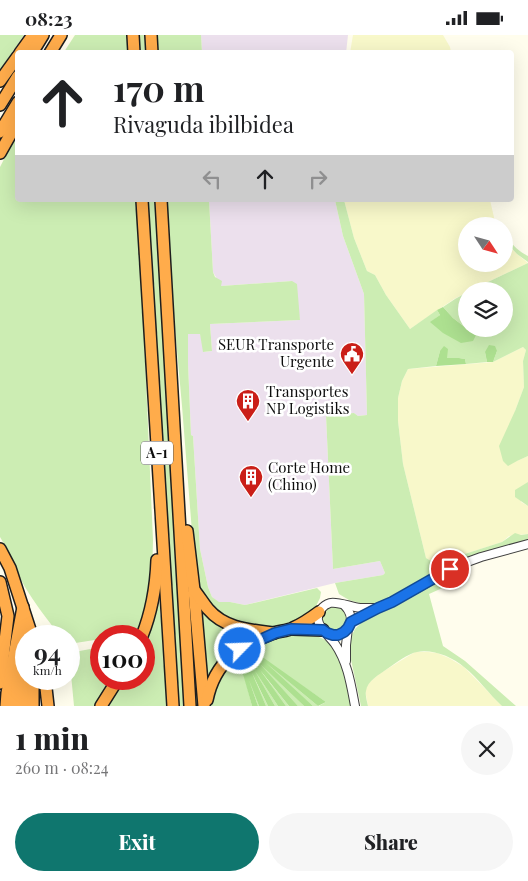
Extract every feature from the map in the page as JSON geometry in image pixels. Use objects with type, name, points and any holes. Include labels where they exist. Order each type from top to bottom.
[{"type":"highway","points":[[22,50],[33,35]]},
{"type":"highway","points":[[34,50],[43,35]]},
{"type":"highway","points":[[52,50],[61,35]]},
{"type":"highway","points":[[133,35],[134,50]]},
{"type":"highway","points":[[151,35],[152,50]]},
{"type":"highway","points":[[0,81],[15,60]]},
{"type":"highway","points":[[0,105],[15,81]]},
{"type":"highway","points":[[0,132],[15,107]]},
{"type":"highway","points":[[0,153],[15,126]]},
{"type":"highway","name":"A-1","points":[[142,202],[173,706]]},
{"type":"highway","name":"A-1","points":[[161,202],[190,706]]},
{"type":"highway","points":[[168,325],[175,360],[182,481],[205,706]]},
{"type":"highway","points":[[146,625],[156,584],[158,547],[162,531]]},
{"type":"highway","points":[[1,553],[10,568],[28,625]]},
{"type":"highway","points":[[0,582],[8,617],[0,683]]},
{"type":"highway","points":[[194,589],[209,610],[229,625],[249,631],[275,633]]},
{"type":"highway","points":[[22,607],[37,625]]},
{"type":"highway","points":[[6,706],[22,607]]},
{"type":"highway","points":[[11,706],[16,665],[20,650],[22,607]]},
{"type":"highway","points":[[16,706],[22,607]]},
{"type":"highway","points":[[20,706],[22,607]]},
{"type":"highway","points":[[22,607],[24,706]]},
{"type":"highway","points":[[205,706],[214,678],[230,657],[240,649],[275,633],[291,629],[319,612]]},
{"type":"highway","points":[[291,629],[325,632]]},
{"type":"highway","points":[[0,646],[6,631]]},
{"type":"highway","points":[[0,652],[6,631]]},
{"type":"highway","points":[[0,663],[6,631]]},
{"type":"highway","points":[[1,706],[8,635],[6,631]]},
{"type":"highway","points":[[28,706],[29,690]]},
{"type":"highway","points":[[33,690],[33,706]]},
{"type":"highway","points":[[38,706],[40,690]]},
{"type":"highway","points":[[43,690],[44,706]]},
{"type":"highway","points":[[44,690],[48,706]]},
{"type":"highway","points":[[101,706],[111,690]]},
{"type":"street","points":[[325,632],[338,635],[344,632],[350,625],[378,608],[459,565],[480,557],[528,544]]},
{"type":"street","points":[[345,663],[351,615],[349,609],[339,602],[327,603],[319,612],[318,622],[338,648],[345,663],[355,706]]},
{"type":"street","points":[[344,605],[378,608]]},
{"type":"shaded area","points":[[201,35],[348,35],[346,50],[202,50]]},
{"type":"shaded area","points":[[209,202],[335,202],[343,236],[364,294],[367,415],[358,416],[354,413],[326,415],[333,569],[380,561],[385,573],[383,575],[335,583],[245,605],[230,602],[219,603],[212,597],[200,549],[193,436],[191,435],[188,334],[200,333],[204,352],[212,351],[210,324],[300,320],[292,281],[221,286],[213,272]]},
{"type":"green space","points":[[0,35],[24,35],[0,70]]},
{"type":"green space","points":[[75,35],[127,35],[128,50],[65,50]]},
{"type":"green space","points":[[137,35],[147,35],[146,50],[138,50]]},
{"type":"green space","points":[[157,35],[201,35],[202,50],[158,50]]},
{"type":"green space","points":[[353,35],[443,35],[451,50],[350,50]]},
{"type":"green space","points":[[15,138],[15,202],[136,202],[153,540],[152,578],[141,625],[90,625],[90,641],[80,642],[80,625],[52,625],[29,593],[0,537],[0,167]]},
{"type":"green space","points":[[147,202],[156,202],[186,706],[177,706]]},
{"type":"green space","points":[[166,202],[209,202],[213,272],[215,277],[222,281],[221,286],[292,281],[297,284],[300,320],[210,324],[212,351],[203,352],[200,334],[188,334],[188,363],[191,435],[193,436],[200,549],[212,597],[219,602],[245,605],[317,588],[321,592],[320,598],[315,608],[304,618],[271,628],[231,623],[216,611],[206,599],[199,584],[194,557],[169,262]]},
{"type":"green space","points":[[335,202],[345,202],[354,238],[367,271],[375,275],[386,295],[410,329],[437,310],[440,315],[431,322],[458,329],[458,337],[513,337],[513,282],[488,282],[507,273],[512,273],[513,270],[528,263],[528,456],[508,466],[503,461],[499,446],[524,387],[523,361],[526,350],[523,347],[493,362],[497,351],[485,352],[487,362],[466,364],[465,359],[447,358],[440,351],[436,366],[408,369],[402,381],[398,398],[398,421],[403,464],[426,558],[431,561],[449,559],[502,542],[515,533],[521,535],[528,534],[528,541],[490,550],[462,560],[382,603],[363,604],[349,600],[339,594],[335,583],[383,575],[385,573],[380,561],[333,569],[326,415],[354,413],[358,416],[367,415],[364,294],[343,236]]},
{"type":"green space","points":[[345,202],[490,202],[494,217],[458,217],[458,273],[507,273],[488,282],[458,282],[458,297],[410,329],[386,295],[375,275],[367,271],[354,238]]},
{"type":"green space","points":[[513,244],[528,256],[528,262],[513,250]]},
{"type":"green space","points":[[513,250],[517,254],[528,263],[513,270]]},
{"type":"green space","points":[[458,297],[458,322],[443,307]]},
{"type":"green space","points":[[443,307],[458,322],[458,337],[475,337],[473,341],[461,343],[443,333],[430,322],[440,315],[437,310]]},
{"type":"green space","points":[[489,345],[495,346],[497,351],[493,362],[487,362],[485,352]]},
{"type":"green space","points":[[444,346],[448,349],[447,358],[465,359],[466,364],[436,366],[440,351]]},
{"type":"green space","points":[[523,347],[526,350],[523,361],[524,387],[515,411],[517,461],[528,456],[528,482],[525,485],[521,502],[528,506],[528,534],[509,536],[502,542],[449,559],[431,561],[426,558],[403,464],[398,421],[398,398],[402,381],[408,369],[493,362]]},
{"type":"green space","points":[[528,482],[528,506],[515,497],[515,490]]},
{"type":"green space","points":[[439,580],[448,582],[449,585],[429,594],[443,646],[465,661],[516,706],[502,706],[469,671],[454,660],[436,653],[423,651],[406,657],[374,678],[366,691],[368,706],[361,706],[349,646],[355,629],[370,617]]},
{"type":"green space","points":[[157,599],[159,600],[160,608],[167,706],[104,706],[114,690],[155,690],[155,625],[149,625]]},
{"type":"green space","points":[[200,603],[258,635],[207,685]]},
{"type":"green space","points":[[334,605],[343,609],[347,618],[343,627],[334,631],[325,627],[321,618],[325,609]]},
{"type":"green space","points":[[191,614],[202,706],[196,706]]},
{"type":"green space","points":[[306,633],[315,635],[328,642],[338,655],[344,672],[351,706],[319,706],[326,702],[253,652],[318,706],[313,706],[250,654],[240,660],[252,706],[211,706],[219,678],[224,670],[240,654],[272,639]]},
{"type":"green space","points":[[90,649],[90,690],[107,690],[98,706],[74,706],[72,690],[80,690],[80,651]]},
{"type":"green space","points":[[254,651],[326,702],[318,706],[266,663],[313,706],[304,706],[260,664],[298,706],[289,706],[260,670],[286,706],[278,706],[255,671],[275,706],[268,706],[252,673],[266,706],[259,706],[249,680],[258,706],[252,706],[239,660]]},
{"type":"green space","points":[[415,652],[437,653],[464,667],[502,706],[368,706],[365,690],[369,683],[379,674]]},
{"type":"green space","points":[[250,654],[304,706],[298,706]]},
{"type":"green space","points":[[244,658],[268,706],[266,706]]},
{"type":"green space","points":[[242,659],[259,706],[258,706]]},
{"type":"green space","points":[[251,665],[278,706],[275,706]]},
{"type":"green space","points":[[256,666],[289,706],[286,706]]},
{"type":"place","name":"SEUR Transporte Urgente","points":[[352,375]]},
{"type":"place","name":"Transportes NP Logistiks","points":[[248,422]]},
{"type":"place","name":"Corte Home (Chino)","points":[[251,498]]},
{"type":"route","points":[[240,649],[275,633],[291,629],[323,630],[327,633],[338,635],[344,632],[351,622],[408,594],[450,569]]}]
